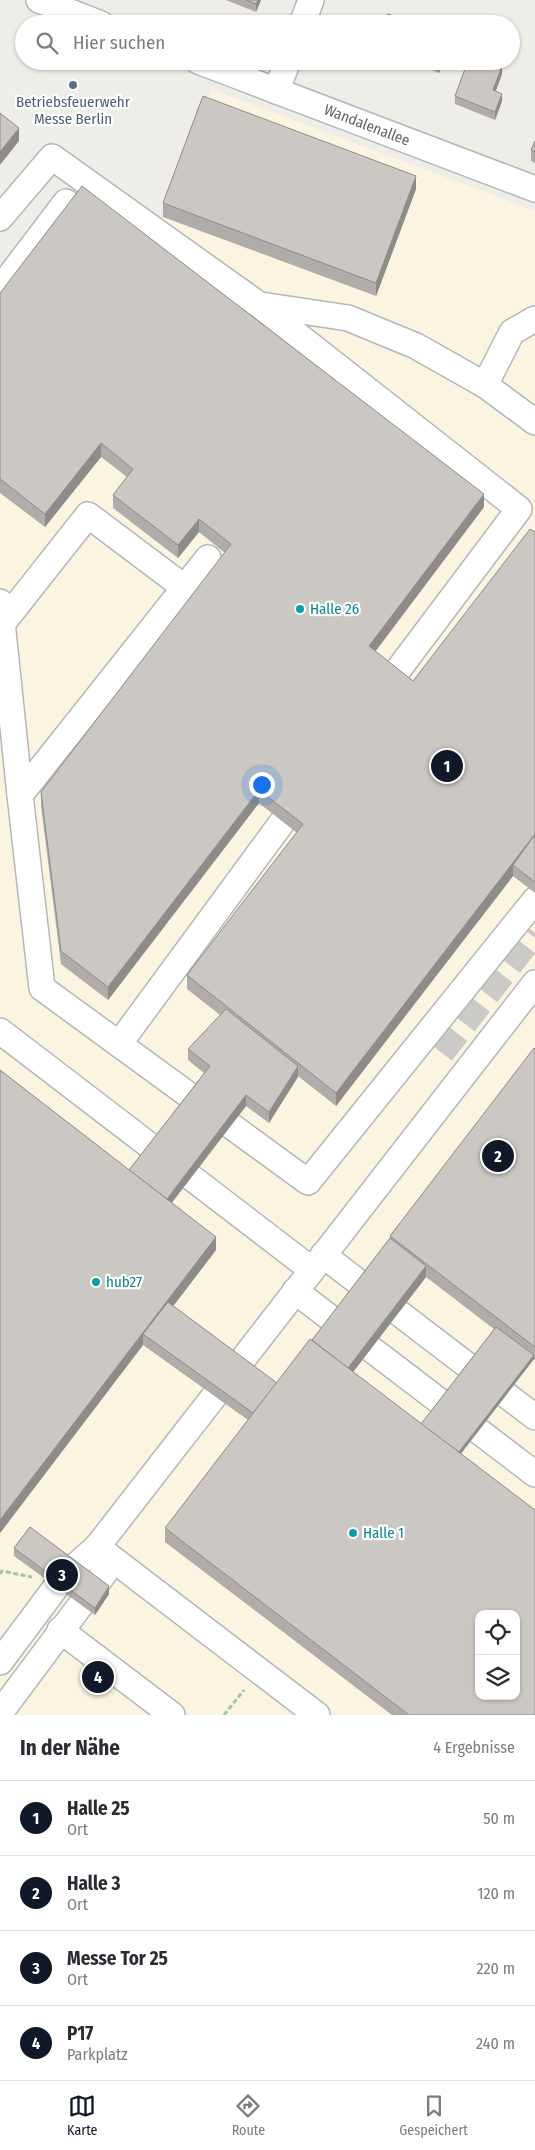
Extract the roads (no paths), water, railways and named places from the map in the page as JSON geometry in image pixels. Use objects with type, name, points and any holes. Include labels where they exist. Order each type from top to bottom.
[{"type":"street","points":[[39,0],[78,15]]},
{"type":"street","points":[[305,15],[311,0]]},
{"type":"street","name":"Wandalenallee","points":[[221,70],[535,190]]},
{"type":"street","points":[[276,91],[284,70]]},
{"type":"street","points":[[0,218],[52,157],[258,304],[519,509],[392,678]]},
{"type":"street","points":[[0,289],[66,202]]},
{"type":"street","points":[[258,304],[348,318],[416,346],[485,385],[535,422]]},
{"type":"street","points":[[485,385],[512,332],[535,319]]},
{"type":"street","points":[[184,588],[88,514],[1,613],[42,988],[308,1182],[535,900]]},
{"type":"street","points":[[20,795],[208,558]]},
{"type":"street","points":[[119,1044],[283,821]]},
{"type":"street","points":[[0,1662],[65,1575],[97,1547],[295,1291],[527,1011],[535,984]]},
{"type":"street","points":[[0,1031],[318,1263],[535,1417]]},
{"type":"street","points":[[295,1291],[535,1474]]},
{"type":"street","points":[[0,1713],[60,1630],[106,1571],[97,1547]]},
{"type":"street","points":[[97,1547],[317,1715]]},
{"type":"street","points":[[60,1630],[172,1715]]},
{"type":"tunnel","points":[[442,1053],[535,933]]},
{"type":"place","name":"Betriebsfeuerwehr Messe Berlin","points":[[73,85]]},
{"type":"place","name":"Halle 26","points":[[300,609]]},
{"type":"place","name":"Halle 25","points":[[447,766]]},
{"type":"place","name":"Halle 3","points":[[498,1156]]},
{"type":"place","name":"hub27","points":[[96,1282]]},
{"type":"place","name":"Halle 1","points":[[353,1533]]},
{"type":"place","name":"Messe Tor 25","points":[[62,1575]]},
{"type":"place","name":"P17","points":[[98,1677]]}]
